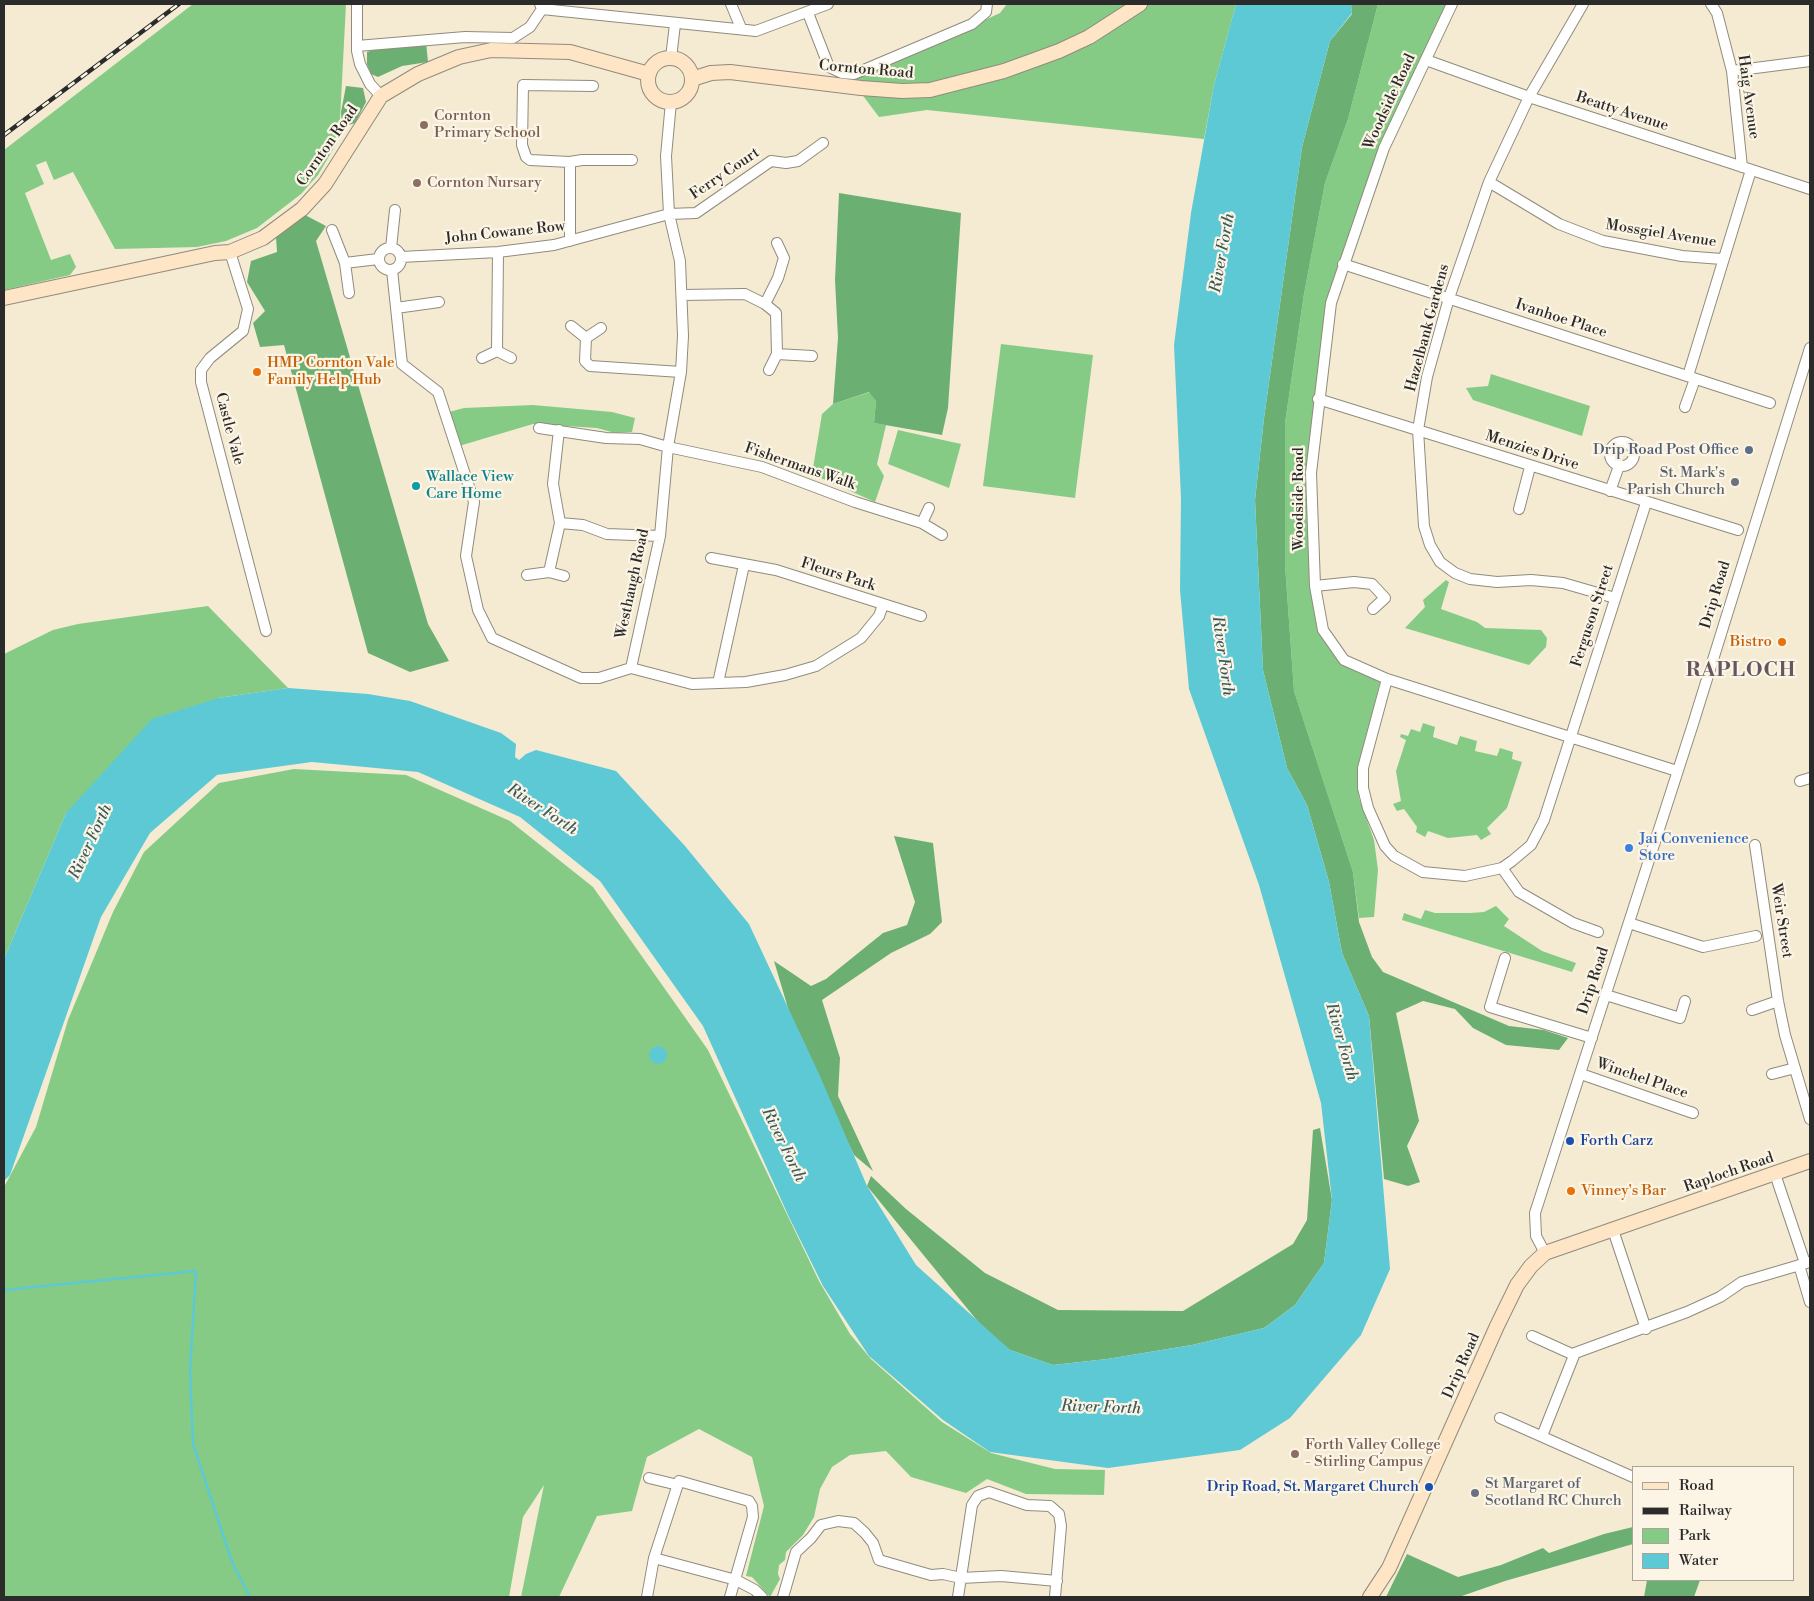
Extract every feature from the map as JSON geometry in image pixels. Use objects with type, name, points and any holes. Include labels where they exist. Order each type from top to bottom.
[{"type":"main road","name":"Cornton Road","points":[[692,79],[710,73],[730,72],[862,88],[902,91],[930,90],[997,73],[1059,51],[1089,36],[1140,4]]},
{"type":"main road","name":"Cornton Road","points":[[4,298],[215,253],[230,252],[263,238],[302,209],[325,184],[381,96],[418,74],[459,57],[491,50],[570,52],[649,74]]},
{"type":"main road","points":[[671,58],[687,66],[692,79],[686,95],[680,100],[671,102],[662,101],[652,93],[648,84],[649,74],[659,61],[671,58]]},
{"type":"main road","name":"Raploch Road","points":[[1545,1253],[1810,1161]]},
{"type":"main road","name":"Drip Road","points":[[1370,1597],[1389,1568],[1517,1285],[1530,1266],[1545,1253]]},
{"type":"street","points":[[357,4],[357,46],[360,64],[365,75],[381,96]]},
{"type":"street","points":[[731,4],[741,28]]},
{"type":"street","points":[[357,46],[465,37],[513,38],[530,27],[541,6],[675,24],[741,28],[756,31],[828,4]]},
{"type":"street","points":[[808,12],[829,67],[842,73],[854,74],[972,24],[986,12],[987,4]]},
{"type":"street","name":"Woodside Road","points":[[1452,4],[1384,148],[1331,303],[1318,399],[1311,473],[1314,586],[1323,630],[1344,660],[1387,679],[1677,771]]},
{"type":"street","name":"Hazelbank Gardens","points":[[1583,4],[1529,97],[1489,182],[1449,298],[1427,377],[1418,430],[1424,526],[1430,545],[1440,562],[1454,573],[1470,579],[1497,582],[1531,580],[1563,584],[1615,598]]},
{"type":"street","name":"Haig Avenue","points":[[1711,4],[1717,13],[1732,71],[1746,169]]},
{"type":"street","points":[[671,58],[675,24]]},
{"type":"street","name":"Beatty Avenue","points":[[1426,60],[1529,97],[1810,189]]},
{"type":"street","points":[[1732,71],[1810,61]]},
{"type":"street","points":[[593,86],[523,85],[522,145],[526,157],[530,160],[570,162],[582,160],[632,160]]},
{"type":"street","name":"Westhaugh Road","points":[[630,668],[660,536],[668,447],[681,372],[683,336],[680,261],[669,214],[666,156],[671,102]]},
{"type":"street","name":"Ferry Court","points":[[669,214],[696,213],[771,160],[786,163],[798,161],[822,143]]},
{"type":"street","points":[[570,162],[570,242]]},
{"type":"street","points":[[1685,407],[1691,377],[1746,169]]},
{"type":"street","name":"Mossgiel Avenue","points":[[1489,182],[1560,224],[1603,241],[1682,256],[1722,259]]},
{"type":"street","points":[[391,248],[395,210]]},
{"type":"street","name":"John Cowane Row","points":[[401,257],[498,252],[570,242],[669,214]]},
{"type":"street","points":[[332,230],[345,263],[349,293]]},
{"type":"street","points":[[765,304],[778,278],[784,258],[777,243]]},
{"type":"street","points":[[391,248],[398,251],[401,257],[398,267],[392,270],[383,268],[378,260],[381,252],[391,248]]},
{"type":"street","name":"Castle Vale","points":[[230,252],[248,309],[243,331],[210,358],[200,370],[201,382],[266,631]]},
{"type":"street","points":[[497,352],[498,252]]},
{"type":"street","points":[[345,263],[378,260]]},
{"type":"street","name":"Ivanhoe Place","points":[[1344,264],[1770,403]]},
{"type":"street","points":[[392,270],[402,364],[438,392],[474,502],[466,556],[478,610],[492,638],[581,678],[599,678],[630,668],[692,684],[718,683],[768,678],[816,666],[861,638],[879,616],[883,605]]},
{"type":"street","points":[[682,295],[745,294],[765,304],[776,313],[777,354],[769,370]]},
{"type":"street","points":[[396,308],[439,302]]},
{"type":"street","points":[[571,326],[586,338]]},
{"type":"street","points":[[586,338],[601,328]]},
{"type":"street","points":[[586,338],[585,361],[590,366],[681,372]]},
{"type":"street","name":"Drip Road","points":[[1545,1253],[1536,1236],[1536,1213],[1810,348]]},
{"type":"street","points":[[482,358],[497,352],[511,358]]},
{"type":"street","points":[[777,354],[812,356]]},
{"type":"street","name":"Menzies Drive","points":[[1318,399],[1530,467],[1738,530]]},
{"type":"street","name":"Fishermans Walk","points":[[539,428],[606,438],[634,438],[762,467],[855,502],[922,523],[942,535]]},
{"type":"street","points":[[550,572],[560,523],[554,484],[559,430]]},
{"type":"street","points":[[1610,491],[1619,466]]},
{"type":"street","points":[[1519,509],[1530,467]]},
{"type":"street","name":"Ferguson Street","points":[[1502,868],[1531,845],[1544,820],[1646,503]]},
{"type":"street","points":[[922,523],[929,508]]},
{"type":"street","points":[[560,523],[583,524],[606,534],[660,536]]},
{"type":"street","name":"Fleurs Park","points":[[711,558],[776,570],[921,616]]},
{"type":"street","points":[[718,683],[744,565]]},
{"type":"street","points":[[527,575],[550,572],[564,576]]},
{"type":"street","points":[[1314,586],[1354,582],[1372,584],[1385,598],[1373,609]]},
{"type":"street","points":[[1387,679],[1362,768],[1363,788],[1368,808],[1385,846],[1394,856],[1423,872],[1466,876],[1502,868],[1520,892],[1573,923],[1598,932]]},
{"type":"street","points":[[1800,781],[1810,778]]},
{"type":"street","name":"Weir Street","points":[[1755,845],[1778,1001],[1810,1117]]},
{"type":"street","points":[[1629,924],[1704,947],[1756,936]]},
{"type":"street","points":[[1505,958],[1490,1007],[1592,1038]]},
{"type":"street","points":[[1606,994],[1680,1018],[1685,1001]]},
{"type":"street","points":[[1752,1010],[1778,1001]]},
{"type":"street","points":[[1772,1074],[1795,1068]]},
{"type":"street","name":"Winchel Place","points":[[1581,1074],[1693,1113]]},
{"type":"street","points":[[1775,1174],[1805,1263],[1810,1302]]},
{"type":"street","points":[[1614,1230],[1646,1329]]},
{"type":"street","points":[[1532,1336],[1574,1355],[1646,1329],[1720,1298],[1742,1282],[1805,1263]]},
{"type":"street","points":[[1542,1436],[1574,1355]]},
{"type":"street","points":[[1500,1418],[1632,1477]]},
{"type":"street","points":[[649,1478],[678,1485]]},
{"type":"street","points":[[647,1597],[654,1558],[679,1481],[749,1501],[752,1506],[753,1516],[730,1597]]},
{"type":"street","points":[[958,1597],[972,1504],[978,1496],[989,1492],[1027,1505],[1050,1506],[1059,1514],[1061,1526],[1055,1597]]},
{"type":"street","points":[[783,1597],[796,1552],[821,1525],[832,1522],[854,1523],[873,1543],[879,1560],[931,1576],[943,1574],[960,1578],[1002,1576],[1057,1581]]},
{"type":"street","points":[[654,1558],[736,1580],[755,1590],[762,1597]]},
{"type":"green space","points":[[193,4],[346,4],[339,139],[318,175],[301,194],[257,228],[226,241],[197,247],[115,249],[73,172],[54,180],[46,161],[36,165],[44,184],[25,193],[51,260],[70,254],[76,267],[70,275],[4,290],[4,150]]},
{"type":"green space","points":[[1007,4],[1236,4],[1214,85],[1204,139],[927,110],[879,117],[852,81],[1000,13]]},
{"type":"green space","points":[[1351,4],[1378,4],[1348,119],[1325,183],[1304,294],[1285,423],[1285,565],[1294,691],[1353,872],[1359,922],[1372,957],[1383,972],[1509,1026],[1544,1030],[1568,1038],[1559,1050],[1506,1045],[1473,1028],[1455,1009],[1423,1001],[1396,1013],[1419,1121],[1407,1146],[1420,1182],[1408,1186],[1384,1179],[1369,1016],[1342,953],[1329,882],[1307,805],[1287,768],[1263,670],[1255,500],[1264,418],[1302,147],[1330,41],[1352,14]]},
{"type":"green space","points":[[1378,4],[1449,4],[1381,149],[1328,311],[1309,491],[1319,621],[1344,664],[1380,682],[1357,773],[1359,798],[1374,840],[1378,870],[1374,917],[1359,918],[1353,872],[1294,691],[1285,565],[1285,423],[1304,294],[1325,183],[1348,119]]},
{"type":"green space","points":[[426,42],[428,62],[402,66],[378,77],[371,74],[367,64],[367,52],[380,48]]},
{"type":"green space","points":[[346,86],[363,88],[366,102],[355,123],[342,127],[341,112]]},
{"type":"green space","points":[[839,193],[961,213],[948,408],[942,435],[874,423],[876,401],[869,392],[833,404],[838,338],[835,280]]},
{"type":"green space","points":[[305,215],[326,226],[316,241],[428,624],[449,661],[410,672],[368,653],[284,345],[260,347],[253,323],[265,311],[247,282],[251,261],[277,252],[276,237]]},
{"type":"green space","points":[[1001,344],[1093,355],[1075,498],[983,486]]},
{"type":"green space","points":[[1491,374],[1590,406],[1582,436],[1473,400],[1466,388],[1488,386]]},
{"type":"green space","points":[[870,392],[876,401],[874,423],[886,425],[877,464],[884,476],[875,502],[812,474],[822,414],[833,404]]},
{"type":"green space","points":[[533,405],[612,412],[635,418],[632,432],[615,433],[597,428],[533,424],[459,446],[449,412],[464,408]]},
{"type":"green space","points":[[898,430],[961,444],[949,488],[888,464]]},
{"type":"green space","points":[[1446,580],[1449,582],[1441,609],[1477,622],[1485,628],[1541,630],[1547,638],[1546,647],[1529,665],[1405,628],[1425,607],[1423,600]]},
{"type":"green space","points":[[208,606],[288,688],[218,698],[66,813],[4,959],[4,654],[53,630],[78,624]]},
{"type":"green space","points":[[1423,723],[1435,727],[1433,737],[1457,745],[1460,736],[1477,741],[1475,751],[1497,756],[1500,748],[1513,752],[1512,759],[1522,762],[1507,808],[1487,828],[1491,834],[1481,840],[1477,835],[1448,838],[1428,831],[1425,837],[1416,832],[1417,827],[1404,809],[1397,811],[1393,804],[1401,801],[1396,771],[1406,740],[1400,737],[1401,734],[1408,736],[1411,729],[1420,732]]},
{"type":"green space","points":[[294,769],[406,775],[510,821],[593,887],[708,1050],[819,1281],[850,1334],[871,1359],[942,1422],[991,1453],[1055,1469],[1105,1470],[1104,1495],[1026,1494],[987,1479],[966,1493],[911,1477],[886,1451],[850,1455],[832,1467],[820,1489],[814,1517],[803,1535],[786,1552],[785,1560],[779,1565],[778,1574],[780,1579],[770,1597],[752,1577],[746,1576],[764,1506],[752,1457],[699,1429],[647,1457],[632,1511],[597,1516],[559,1597],[521,1597],[544,1485],[523,1517],[509,1597],[4,1597],[4,1187],[36,1127],[68,1020],[113,912],[144,852],[219,783]]},
{"type":"green space","points":[[894,836],[933,843],[942,922],[930,934],[891,953],[822,1000],[840,1058],[838,1096],[873,1171],[854,1155],[796,1035],[774,961],[811,986],[826,979],[883,933],[907,925],[915,902]]},
{"type":"green space","points":[[1496,906],[1509,919],[1504,926],[1542,951],[1576,963],[1572,972],[1402,920],[1404,913],[1421,919],[1425,910],[1435,913],[1470,913],[1484,912]]},
{"type":"green space","points":[[1320,1128],[1332,1200],[1324,1263],[1295,1305],[1264,1328],[1192,1345],[1107,1359],[1053,1365],[1010,1350],[984,1329],[867,1186],[871,1176],[906,1209],[985,1273],[1058,1310],[1183,1311],[1293,1244],[1307,1220],[1313,1130]]},
{"type":"green space","points":[[1632,1527],[1632,1544],[1505,1581],[1459,1597],[1386,1597],[1407,1554],[1458,1577],[1501,1565],[1543,1548],[1549,1553],[1604,1534]]},
{"type":"green space","points":[[1647,1581],[1700,1581],[1694,1597],[1644,1597]]},
{"type":"water","name":"River Forth","points":[[1236,4],[1351,4],[1352,13],[1330,41],[1302,147],[1264,418],[1255,500],[1263,670],[1287,768],[1307,805],[1329,882],[1342,953],[1369,1016],[1390,1269],[1361,1335],[1290,1418],[1240,1450],[1108,1468],[990,1452],[943,1420],[869,1356],[823,1286],[788,1215],[703,1026],[600,881],[520,817],[418,772],[312,762],[217,775],[150,833],[101,917],[10,1175],[4,1181],[4,959],[66,813],[152,719],[218,698],[288,688],[368,694],[410,701],[501,733],[516,744],[515,757],[519,760],[526,754],[536,750],[616,771],[685,846],[749,924],[820,1076],[867,1186],[916,1265],[1010,1350],[1053,1365],[1107,1359],[1192,1345],[1264,1328],[1295,1305],[1324,1263],[1332,1200],[1321,1103],[1259,885],[1189,689],[1180,590],[1181,498],[1174,345],[1191,213],[1214,85]]},
{"type":"water","points":[[658,1046],[666,1051],[667,1055],[662,1063],[658,1064],[650,1059],[649,1055],[654,1047]]},
{"type":"waterway","points":[[4,1290],[196,1271],[190,1371],[193,1444],[232,1562],[250,1597]]},
{"type":"railway","points":[[4,135],[179,4]]},
{"type":"place","name":"Cornton Primary School","points":[[424,125]]},
{"type":"place","name":"Cornton Nursary","points":[[417,183]]},
{"type":"place","name":"HMP Cornton Vale Family Help Hub","points":[[257,372]]},
{"type":"place","name":"Drip Road Post Office","points":[[1749,450]]},
{"type":"place","name":"St. Mark's Parish Church","points":[[1735,482]]},
{"type":"place","name":"Wallace View Care Home","points":[[416,486]]},
{"type":"place","name":"Bistro","points":[[1782,642]]},
{"type":"place","name":"Jai Convenience Store","points":[[1629,848]]},
{"type":"place","name":"Forth Carz","points":[[1570,1141]]},
{"type":"place","name":"Vinney's Bar","points":[[1571,1191]]},
{"type":"place","name":"Forth Valley College - Stirling Campus","points":[[1295,1454]]},
{"type":"place","name":"Drip Road, St. Margaret Church","points":[[1429,1487]]},
{"type":"place","name":"St Margaret of Scotland RC Church","points":[[1475,1493]]},
{"type":"district","name":"RAPLOCH","points":[[1741,671]]}]
